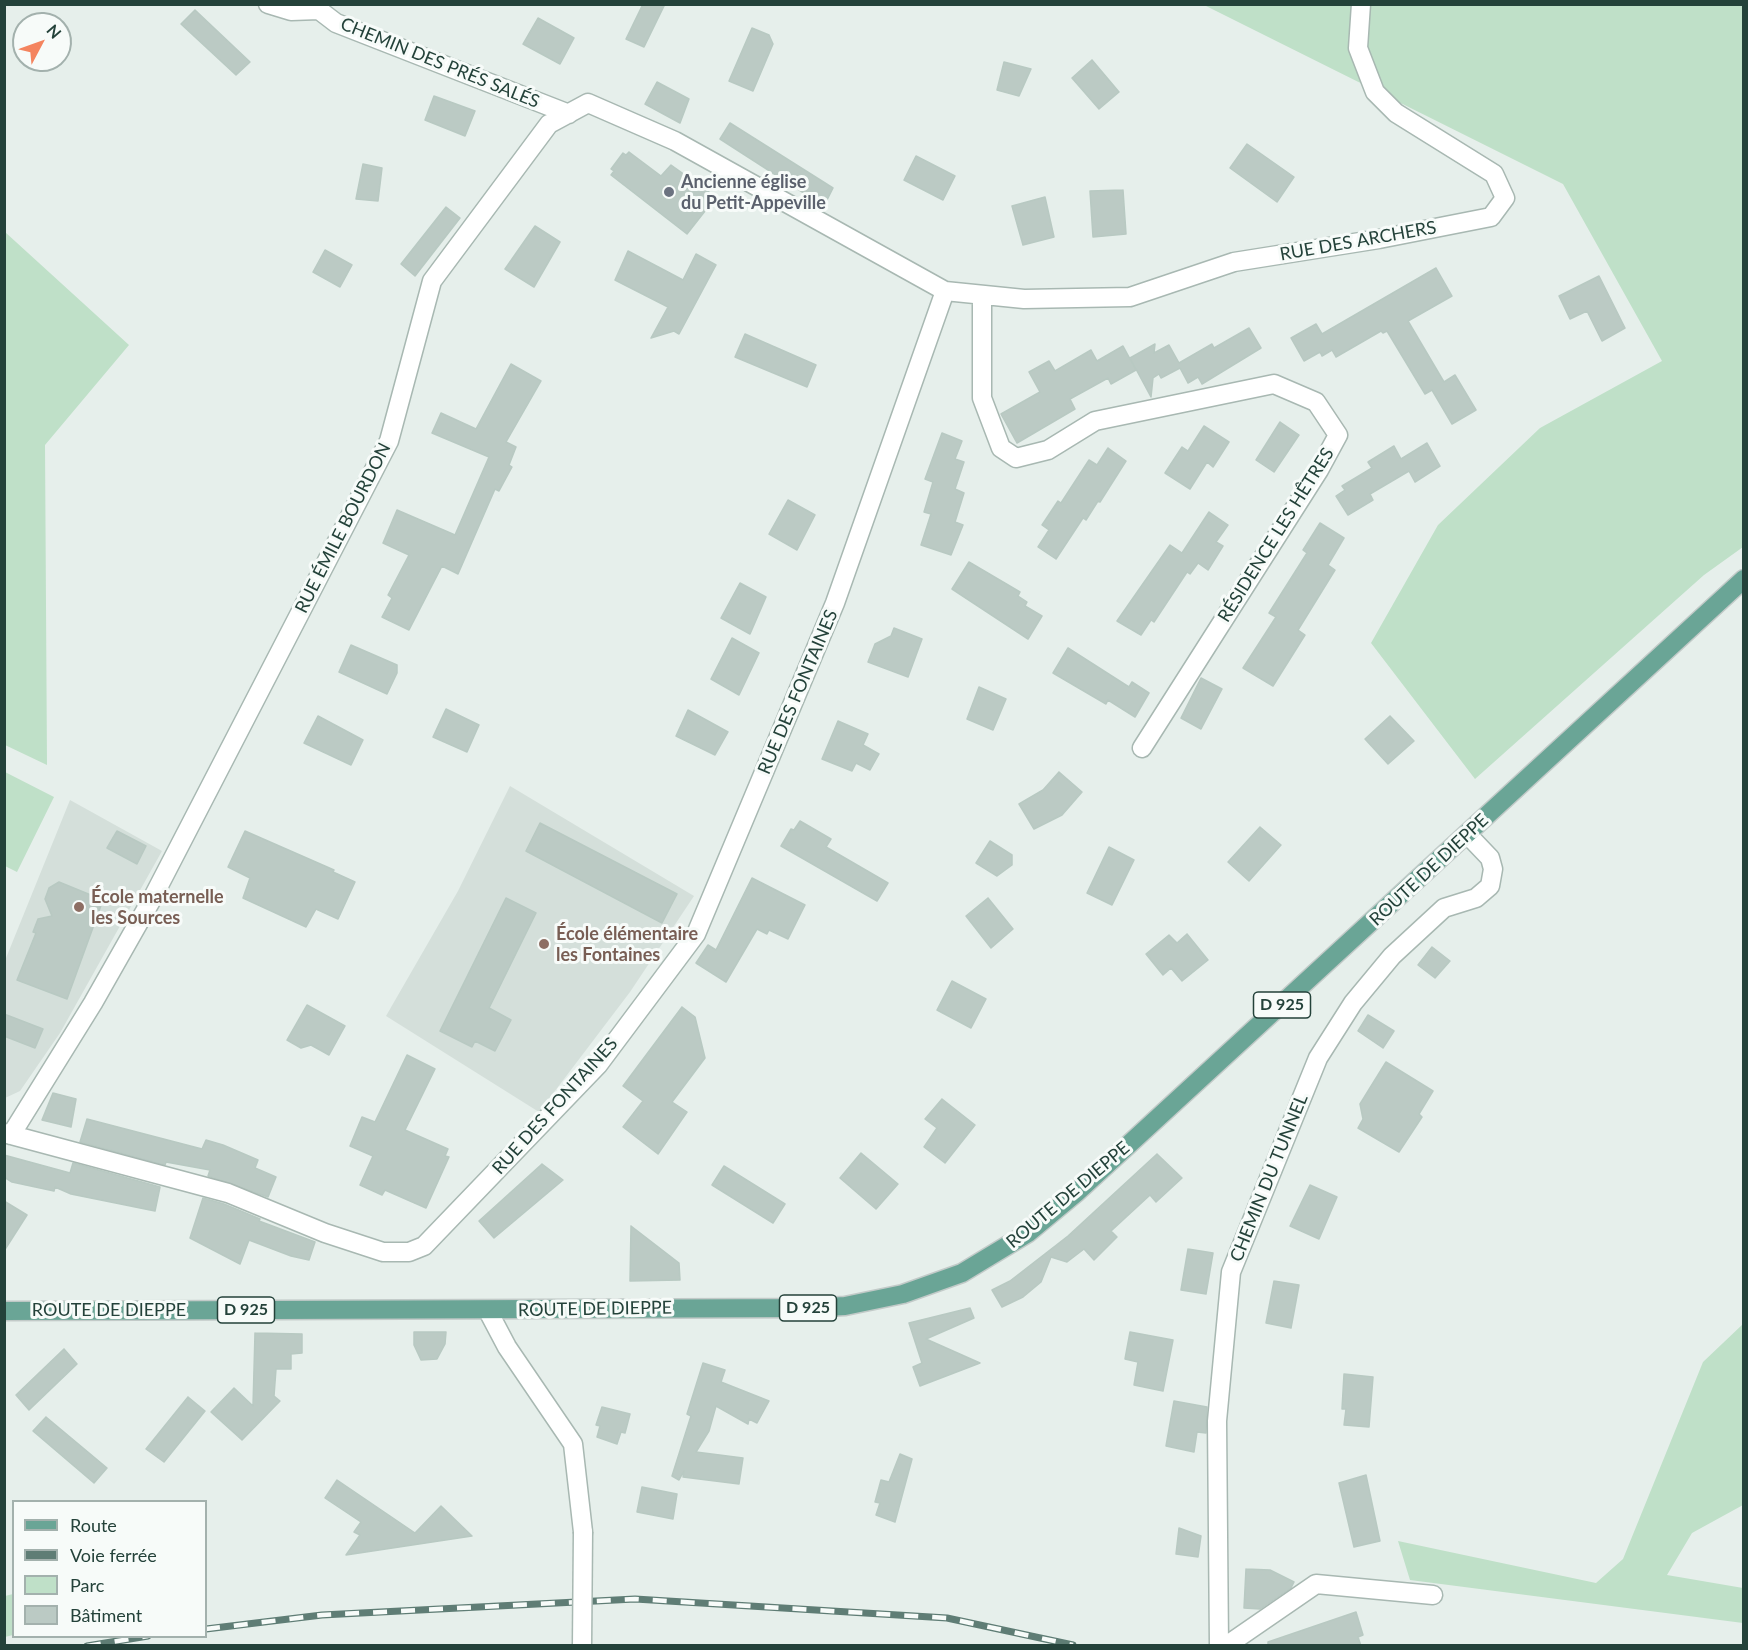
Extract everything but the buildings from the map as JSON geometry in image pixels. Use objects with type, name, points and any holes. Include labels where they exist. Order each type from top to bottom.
[{"type":"main road","name":"ROUTE DE DIEPPE","points":[[4,1311],[489,1311],[845,1306],[903,1294],[962,1273],[1028,1233],[1069,1199],[1468,835],[1743,579]]},
{"type":"street","points":[[268,4],[291,11],[319,7]]},
{"type":"street","name":"RUE DES ARCHERS","points":[[945,291],[1024,299],[1130,297],[1234,262],[1378,239],[1491,217],[1505,198],[1494,174],[1396,113],[1375,92],[1358,48],[1361,4]]},
{"type":"street","name":"CHEMIN DES PRÉS SALÉS","points":[[319,7],[336,23],[569,114]]},
{"type":"street","name":"RUE ÉMILE BOURDON","points":[[8,1134],[93,1003],[152,899],[389,441],[432,281],[549,124],[588,103],[675,141],[945,291]]},
{"type":"street","name":"RUE DES FONTAINES","points":[[8,1134],[228,1193],[325,1233],[383,1252],[409,1252],[424,1246],[598,1065],[696,934],[836,603],[945,291]]},
{"type":"street","name":"RÉSIDENCE LES HÊTRES","points":[[982,295],[982,398],[1001,448],[1016,458],[1048,450],[1095,421],[1274,384],[1316,402],[1338,435],[1319,470],[1142,748]]},
{"type":"street","name":"CHEMIN DU TUNNEL","points":[[1219,1646],[1217,1421],[1231,1272],[1318,1058],[1353,1003],[1392,956],[1444,908],[1476,898],[1490,886],[1493,869],[1490,858],[1468,835]]},
{"type":"street","points":[[489,1311],[507,1347],[573,1444],[583,1532],[582,1646]]},
{"type":"street","points":[[1226,1646],[1316,1584],[1433,1595]]},
{"type":"shaded area","name":"École élémentaire les Fontaines","points":[[510,786],[694,896],[630,992],[539,1112],[386,1016],[458,891]]},
{"type":"shaded area","name":"École maternelle les Sources","points":[[70,800],[162,851],[60,1033],[20,1091],[5,1098],[4,963]]},
{"type":"green space","points":[[1204,5],[1743,5],[1743,547],[1704,575],[1475,779],[1371,643],[1438,525],[1540,428],[1662,361],[1563,184]]},
{"type":"green space","points":[[5,232],[129,345],[45,445],[47,765],[5,745]]},
{"type":"green space","points":[[5,772],[54,797],[17,872],[5,866]]},
{"type":"green space","points":[[1743,1324],[1743,1505],[1692,1533],[1667,1575],[1743,1588],[1743,1623],[1410,1580],[1398,1541],[1596,1583],[1623,1559],[1703,1362]]},
{"type":"green space","points":[[12,1594],[12,1635],[5,1637],[5,1596]]},
{"type":"railway","points":[[207,1629],[322,1615],[635,1599],[947,1618],[1073,1645]]},
{"type":"railway","points":[[87,1646],[136,1638]]},
{"type":"place","name":"Ancienne église du Petit-Appeville","points":[[669,192]]},
{"type":"place","name":"École maternelle les Sources","points":[[79,907]]},
{"type":"place","name":"École élémentaire les Fontaines","points":[[544,944]]}]
